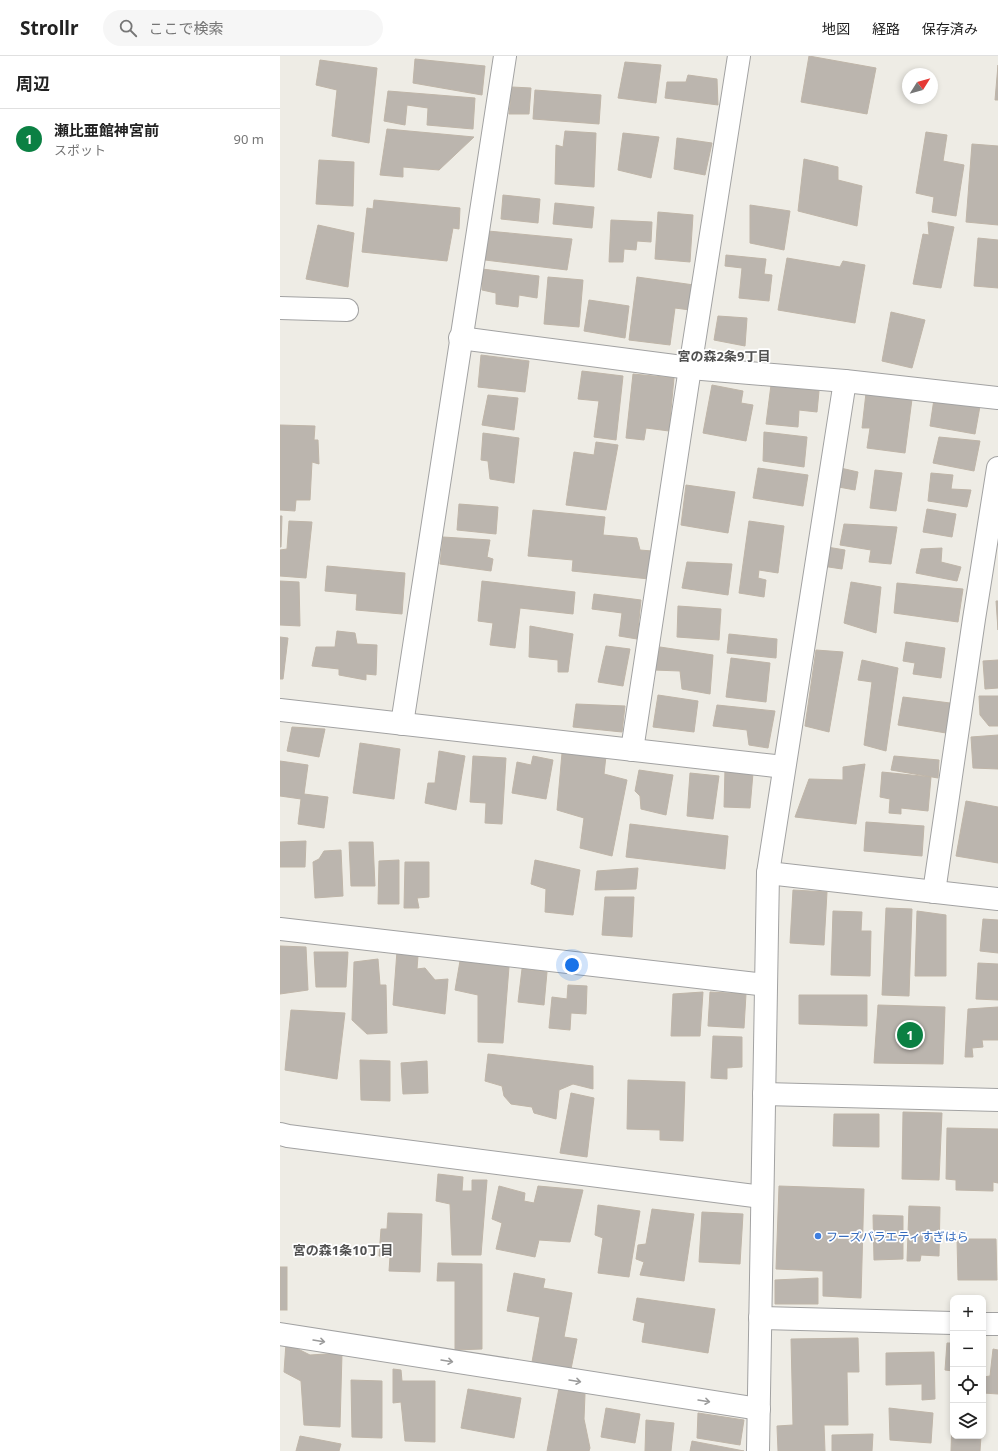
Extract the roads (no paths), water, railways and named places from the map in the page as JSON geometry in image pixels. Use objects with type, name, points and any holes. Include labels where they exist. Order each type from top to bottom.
[{"type":"street","points":[[402,724],[460,338],[505,56]]},
{"type":"street","points":[[632,750],[739,56]]},
{"type":"street","points":[[280,308],[347,310]]},
{"type":"street","points":[[460,338],[690,368],[845,381],[998,398]]},
{"type":"street","points":[[758,1451],[768,873],[845,381]]},
{"type":"street","points":[[934,892],[998,468]]},
{"type":"street","points":[[280,710],[784,767]]},
{"type":"street","points":[[768,873],[998,899]]},
{"type":"street","points":[[280,929],[766,985]]},
{"type":"street","points":[[764,1094],[998,1100]]},
{"type":"street","points":[[280,1134],[762,1197]]},
{"type":"street","points":[[760,1318],[950,1323]]},
{"type":"street","points":[[986,1324],[998,1324]]},
{"type":"street","points":[[280,1334],[759,1409]]},
{"type":"place","name":"瀬比亜館神宮前","points":[[910,1035]]},
{"type":"place","name":"フーズバラエティすぎはら","points":[[818,1236]]},
{"type":"district","name":"宮の森2条9丁目","points":[[724,356]]},
{"type":"district","name":"宮の森1条10丁目","points":[[343,1250]]}]
